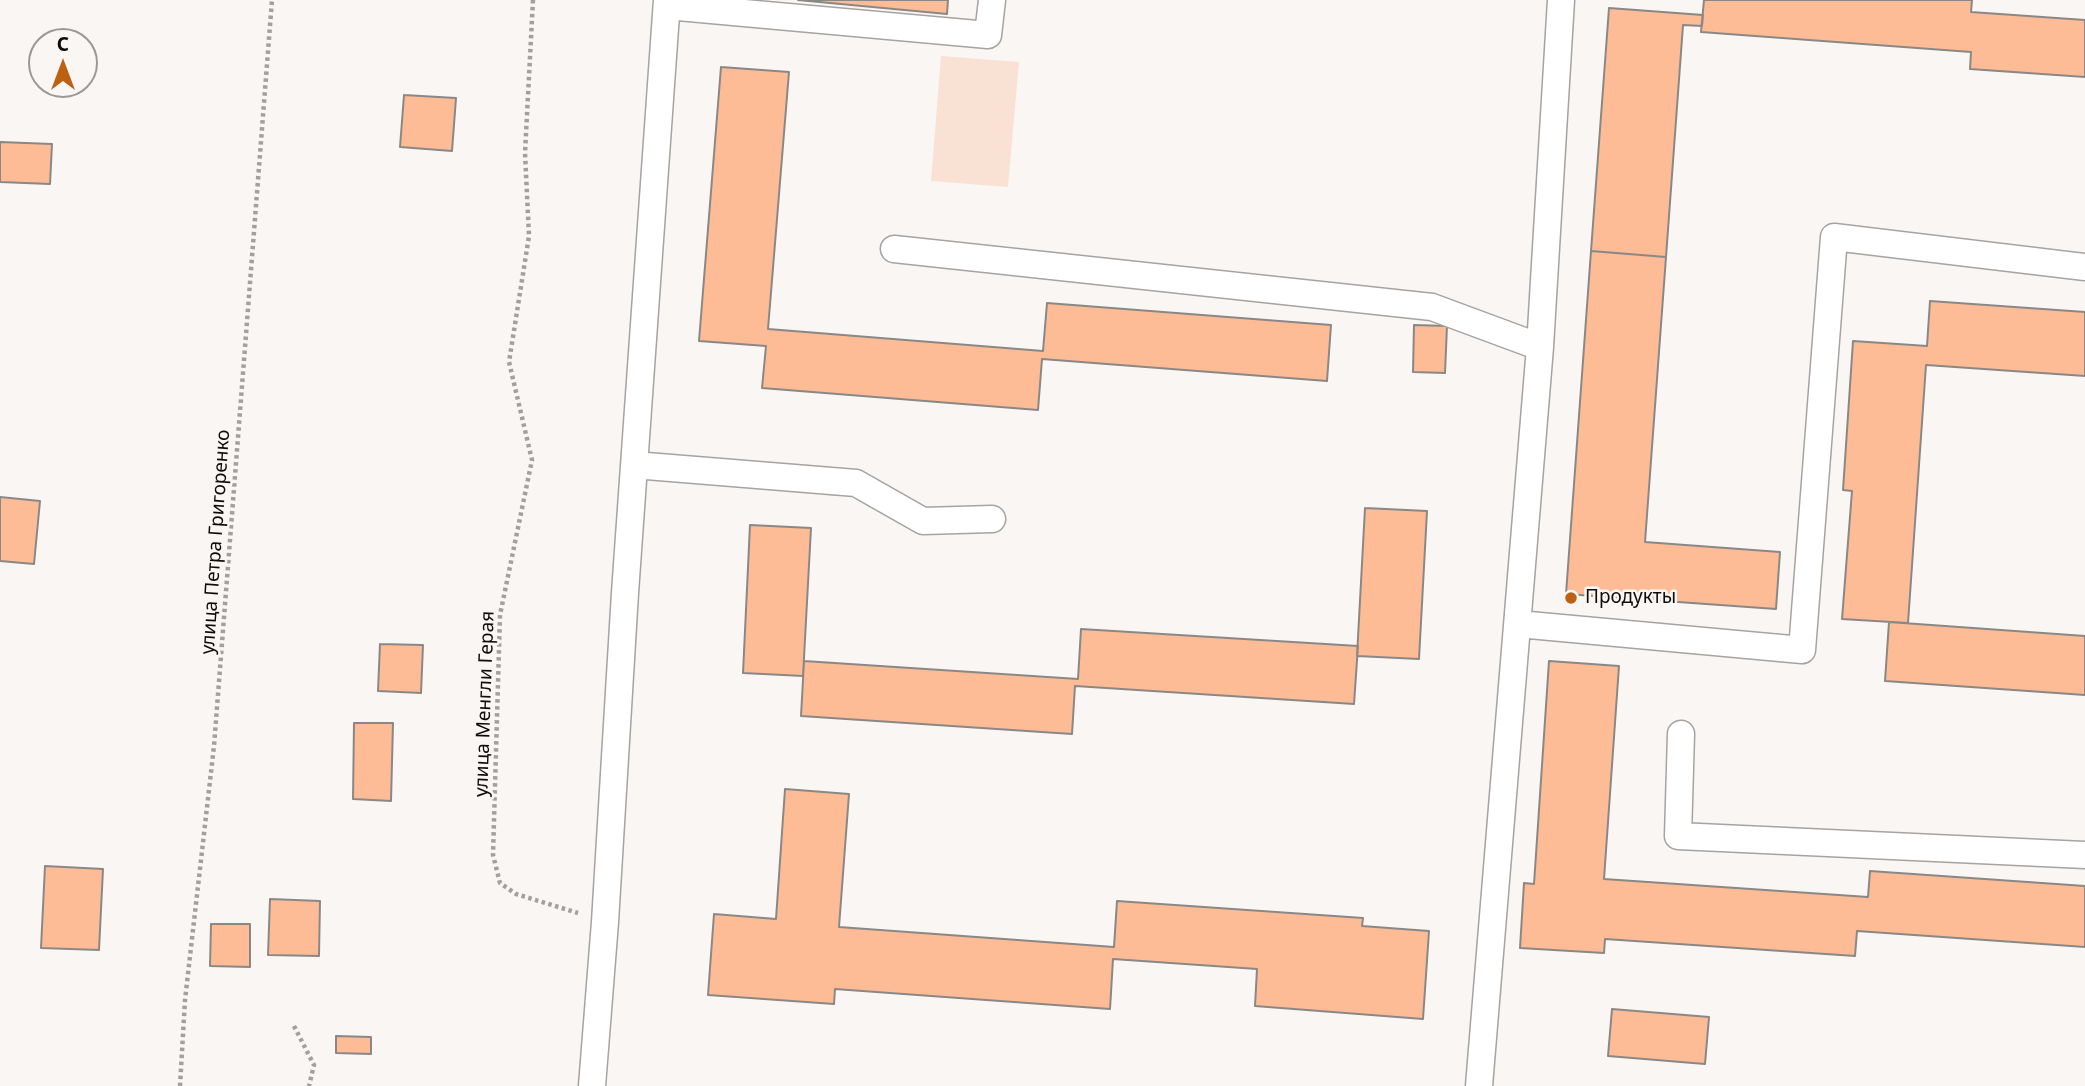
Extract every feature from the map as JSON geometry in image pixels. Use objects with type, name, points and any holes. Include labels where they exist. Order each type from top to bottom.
[{"type":"street","points":[[592,1086],[667,3],[988,35],[992,0]]},
{"type":"street","points":[[1479,1086],[1540,347],[1560,0]]},
{"type":"street","points":[[1518,624],[1802,650],[1834,237],[2085,267]]},
{"type":"street","points":[[894,249],[1432,307],[1540,347]]},
{"type":"street","points":[[634,465],[856,483],[923,521],[992,519]]},
{"type":"street","points":[[1681,734],[1678,836],[2085,855]]},
{"type":"path","name":"улица Петра Григоренко","points":[[180,1086],[185,1000],[214,746],[272,0]]},
{"type":"path","name":"улица Менгли Герая","points":[[533,0],[525,153],[530,236],[509,362],[533,460],[500,615],[493,855],[500,883],[516,894],[605,922]]},
{"type":"path","points":[[294,1026],[314,1065],[309,1086]]},
{"type":"shaded area","points":[[941,56],[1019,62],[1008,187],[931,181]]},
{"type":"building","points":[[798,0],[948,0],[947,14]]},
{"type":"building","points":[[1704,0],[1972,0],[1971,12],[2085,20],[2085,77],[1970,69],[1971,52],[1701,32]]},
{"type":"building","points":[[1609,8],[1703,15],[1702,26],[1683,25],[1666,257],[1591,251]]},
{"type":"building","points":[[721,67],[789,72],[768,329],[1043,351],[1047,303],[1331,325],[1327,381],[1042,359],[1038,410],[762,388],[766,346],[699,341]]},
{"type":"building","points":[[404,95],[456,98],[452,151],[400,147]]},
{"type":"building","points":[[0,142],[52,144],[50,184],[0,182]]},
{"type":"building","points":[[1591,251],[1666,257],[1645,542],[1780,552],[1776,609],[1566,594]]},
{"type":"building","points":[[1930,301],[2085,312],[2085,376],[1926,365],[1908,623],[1842,619],[1852,491],[1843,490],[1853,341],[1927,346]]},
{"type":"building","points":[[1414,325],[1447,326],[1445,373],[1413,372]]},
{"type":"building","points":[[0,497],[40,501],[34,564],[0,561]]},
{"type":"building","points":[[1365,508],[1427,511],[1419,659],[1357,656]]},
{"type":"building","points":[[750,525],[811,528],[803,676],[743,673]]},
{"type":"building","points":[[1889,622],[2085,636],[2085,695],[1885,681]]},
{"type":"building","points":[[1081,629],[1358,646],[1354,704],[1075,686],[1072,734],[801,716],[804,661],[1078,679]]},
{"type":"building","points":[[380,644],[423,645],[421,693],[378,691]]},
{"type":"building","points":[[1549,661],[1619,666],[1604,879],[1868,897],[1870,871],[2085,886],[2085,947],[1857,931],[1855,956],[1605,939],[1604,953],[1520,948],[1524,883],[1534,884]]},
{"type":"building","points":[[354,723],[393,723],[391,801],[353,799]]},
{"type":"building","points":[[785,789],[849,794],[839,927],[1114,947],[1117,901],[1363,918],[1362,926],[1429,931],[1423,1019],[1255,1006],[1257,969],[1113,959],[1110,1009],[835,989],[834,1004],[708,995],[714,914],[776,919]]},
{"type":"building","points":[[45,866],[103,869],[99,950],[41,948]]},
{"type":"building","points":[[270,899],[320,901],[319,956],[268,955]]},
{"type":"building","points":[[211,924],[250,924],[250,967],[210,966]]},
{"type":"building","points":[[1612,1009],[1709,1017],[1705,1064],[1608,1056]]},
{"type":"building","points":[[336,1036],[371,1037],[371,1054],[336,1053]]},
{"type":"place","name":"Продукты","points":[[1571,598]]}]
